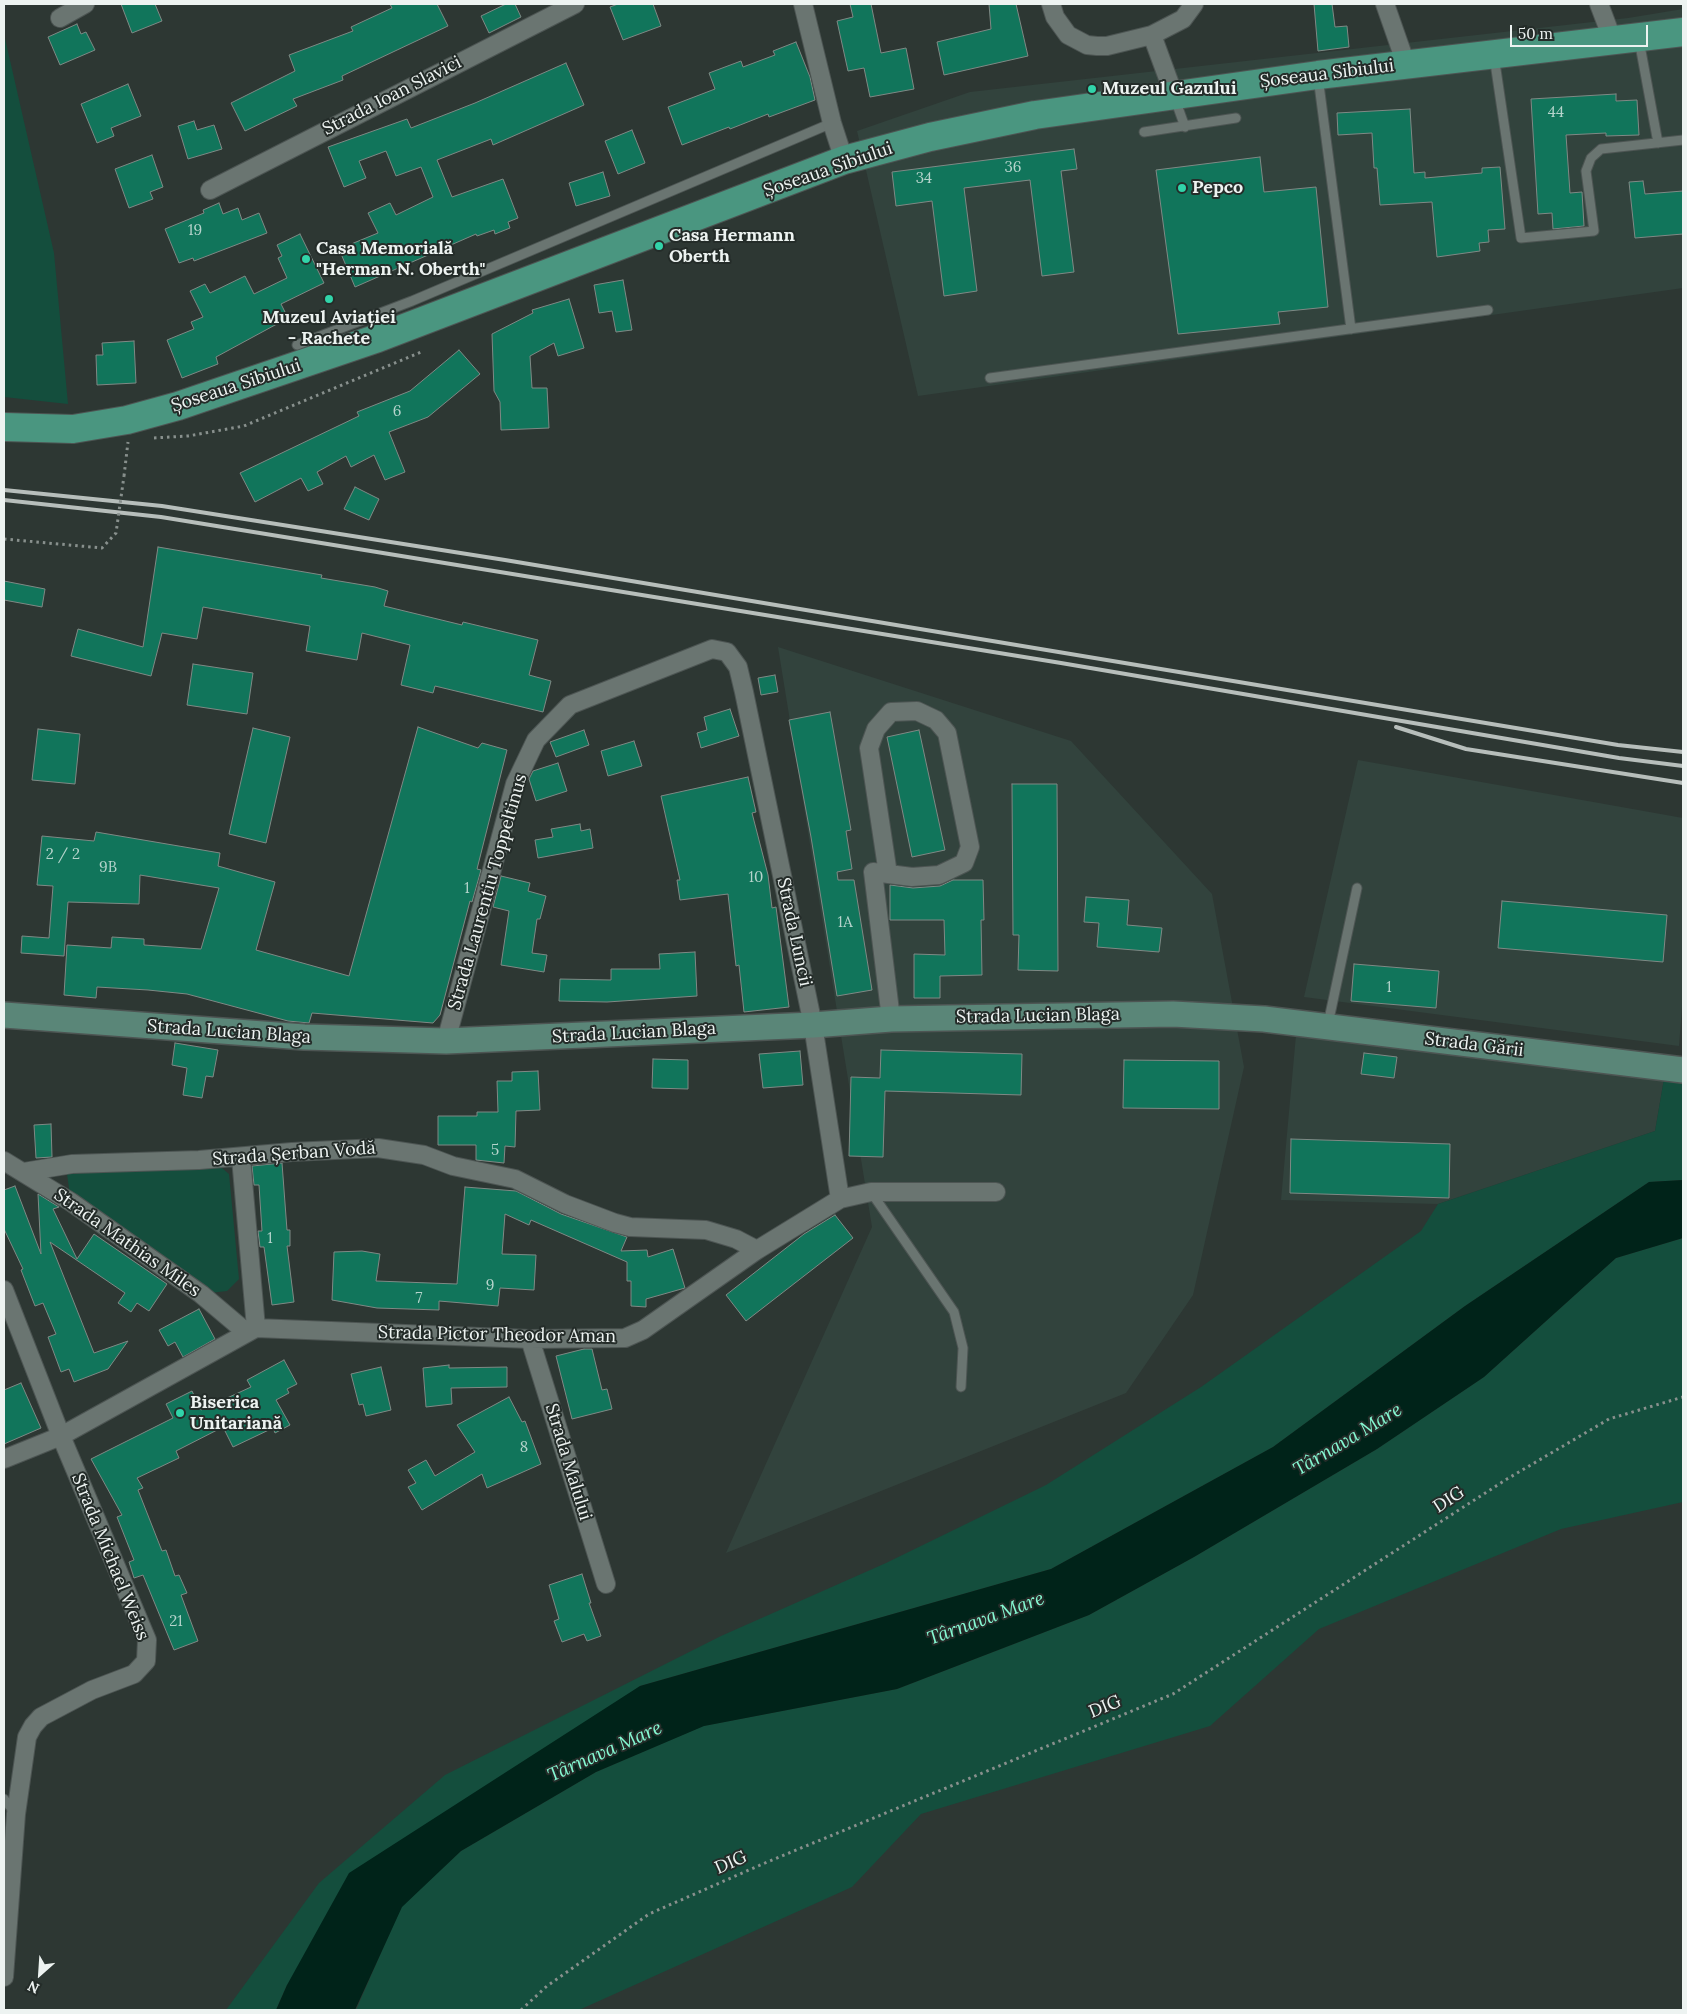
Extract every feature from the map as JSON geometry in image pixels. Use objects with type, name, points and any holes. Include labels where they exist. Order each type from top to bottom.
[{"type":"main road","name":"Șoseaua Sibiului","points":[[4,427],[73,429],[127,420],[178,406],[378,338],[844,160],[930,137],[1035,116],[1318,74],[1683,32]]},
{"type":"street","points":[[60,18],[85,4]]},
{"type":"street","name":"Strada Ioan Slavici","points":[[210,190],[575,4]]},
{"type":"street","points":[[802,4],[832,123],[844,160]]},
{"type":"street","points":[[1051,4],[1060,27],[1068,35],[1086,44],[1107,46],[1152,35],[1183,19],[1194,4]]},
{"type":"street","points":[[1385,4],[1406,64]]},
{"type":"street","points":[[1599,4],[1626,39]]},
{"type":"street","points":[[1152,35],[1174,95]]},
{"type":"street","name":"Strada Laurentiu Toppeltinus","points":[[446,1041],[515,784],[536,740],[570,705],[712,649],[727,652],[738,667]]},
{"type":"street","name":"Strada Luncii","points":[[738,667],[813,1025],[840,1199]]},
{"type":"street","points":[[888,874],[869,748],[876,729],[891,712],[916,711],[936,720],[947,733],[970,847],[964,863],[939,876],[912,877],[888,874],[873,872],[891,1019]]},
{"type":"street","name":"Strada Lucian Blaga","points":[[4,1014],[304,1037],[446,1041],[813,1025],[891,1019],[1174,1014],[1264,1020]]},
{"type":"street","name":"Strada Gării","points":[[1264,1020],[1683,1070]]},
{"type":"street","name":"Strada Șerban Vodă","points":[[24,1172],[72,1164],[241,1158],[292,1152],[378,1148],[424,1155],[453,1166],[516,1179],[598,1219],[630,1227],[706,1230],[736,1239],[756,1250]]},
{"type":"street","points":[[4,1459],[61,1436],[251,1330],[241,1158]]},
{"type":"street","name":"Strada Mathias Miles","points":[[4,1161],[71,1202],[251,1330]]},
{"type":"street","name":"Strada Pictor Theodor Aman","points":[[251,1330],[530,1339],[625,1338],[644,1330],[756,1250],[840,1199],[871,1192],[996,1192]]},
{"type":"street","name":"Strada Michael Weiss","points":[[4,1290],[61,1436],[146,1640],[146,1661],[134,1674],[92,1690],[48,1713],[33,1726],[27,1737],[16,1814],[4,1977]]},
{"type":"street","name":"Strada Malului","points":[[530,1339],[606,1584]]},
{"type":"lane","points":[[1626,39],[1658,142]]},
{"type":"lane","points":[[1494,54],[1521,238],[1594,230],[1586,172],[1591,158],[1600,149],[1683,140]]},
{"type":"lane","points":[[1318,74],[1352,329]]},
{"type":"lane","points":[[1174,95],[1184,127]]},
{"type":"lane","points":[[1144,132],[1236,118]]},
{"type":"lane","points":[[298,345],[412,301],[832,123]]},
{"type":"lane","points":[[990,378],[1488,310]]},
{"type":"lane","points":[[1328,1027],[1356,888]]},
{"type":"lane","points":[[871,1192],[954,1312],[963,1348],[961,1387]]},
{"type":"lane","points":[[4,1799],[16,1814]]},
{"type":"path","points":[[145,438],[188,436],[244,426],[421,352]]},
{"type":"path","points":[[4,539],[102,548],[116,533],[128,439],[137,439]]},
{"type":"path","name":"DIG","points":[[521,2010],[546,1986],[649,1914],[765,1863],[1173,1694],[1507,1479],[1608,1419],[1683,1397]]},
{"type":"shaded area","points":[[1683,9],[1683,288],[918,396],[857,131],[970,92],[1628,18]]},
{"type":"shaded area","points":[[4,34],[54,253],[68,404],[4,397]]},
{"type":"shaded area","points":[[778,647],[1071,741],[1212,894],[1244,1067],[1193,1295],[1126,1393],[726,1553],[872,1227]]},
{"type":"shaded area","points":[[1358,760],[1683,818],[1683,994],[1679,1046],[1304,997]]},
{"type":"shaded area","points":[[1297,1024],[1666,1067],[1655,1131],[1438,1204],[1281,1200]]},
{"type":"shaded area","points":[[1666,1067],[1683,1070],[1683,1180],[1649,1182],[1465,1306],[1273,1447],[1051,1569],[640,1686],[287,1985],[276,2010],[226,2010],[319,1883],[445,1775],[721,1636],[886,1563],[1046,1485],[1201,1387],[1421,1231],[1438,1204],[1655,1131]]},
{"type":"shaded area","points":[[216,1163],[229,1174],[239,1279],[227,1291],[201,1294],[71,1202],[67,1174],[72,1164]]},
{"type":"shaded area","points":[[1683,1238],[1683,1502],[1561,1529],[1319,1629],[1210,1726],[921,1814],[852,1887],[579,2010],[356,2010],[401,1907],[461,1851],[596,1772],[703,1726],[897,1689],[1089,1615],[1194,1557],[1377,1449],[1484,1377],[1616,1258]]},
{"type":"water","name":"Târnava Mare","points":[[1683,1180],[1683,1238],[1616,1258],[1484,1377],[1377,1449],[1194,1557],[1089,1615],[897,1689],[704,1726],[596,1772],[461,1851],[402,1907],[355,2010],[276,2010],[287,1985],[349,1873],[640,1686],[1051,1569],[1273,1447],[1465,1306],[1649,1182]]},
{"type":"building","points":[[121,4],[155,4],[162,21],[132,33]]},
{"type":"building","points":[[390,4],[437,4],[448,26],[342,76],[343,80],[293,99],[297,106],[245,131],[231,103],[295,71],[289,55],[353,31],[351,27],[392,8]]},
{"type":"building","points":[[506,4],[515,4],[521,17],[489,33],[481,16]]},
{"type":"building","points":[[618,4],[653,4],[661,26],[623,40],[610,7]]},
{"type":"building","points":[[850,4],[871,4],[881,53],[906,48],[914,89],[870,97],[864,68],[848,71],[837,21],[853,17]]},
{"type":"building","points":[[989,4],[1016,4],[1028,56],[944,75],[937,42],[991,29]]},
{"type":"building","points":[[1314,4],[1332,4],[1335,27],[1347,26],[1349,47],[1318,51]]},
{"type":"building","points":[[77,24],[81,34],[86,32],[95,50],[60,65],[48,37]]},
{"type":"building","points":[[796,42],[810,77],[815,100],[769,117],[768,114],[730,129],[729,127],[682,145],[668,107],[715,89],[709,73],[741,61],[743,67],[775,55],[773,51]]},
{"type":"building","points":[[566,63],[584,105],[493,145],[491,139],[437,160],[452,197],[503,179],[518,218],[508,222],[510,228],[495,234],[494,230],[477,236],[476,234],[355,287],[339,249],[378,233],[368,213],[390,203],[396,215],[433,197],[421,167],[396,176],[386,151],[359,161],[366,178],[344,187],[328,147],[407,119],[411,128],[475,103]]},
{"type":"building","points":[[128,84],[141,116],[111,128],[114,136],[97,143],[81,104]]},
{"type":"building","points":[[1616,94],[1616,101],[1637,100],[1639,135],[1606,136],[1606,133],[1566,135],[1570,193],[1582,192],[1584,226],[1553,229],[1552,213],[1538,214],[1531,99]]},
{"type":"building","points":[[1410,109],[1414,173],[1425,172],[1425,178],[1482,173],[1482,168],[1500,167],[1505,229],[1488,230],[1489,242],[1479,243],[1480,251],[1437,257],[1432,202],[1380,205],[1377,168],[1374,168],[1372,133],[1338,135],[1337,113]]},
{"type":"building","points":[[194,121],[197,130],[214,125],[222,149],[188,159],[178,126]]},
{"type":"building","points":[[632,130],[645,163],[618,174],[605,141]]},
{"type":"building","points":[[1074,149],[1077,169],[1061,171],[1074,272],[1042,276],[1030,180],[964,188],[977,291],[944,296],[932,201],[896,206],[892,172]]},
{"type":"building","points":[[152,155],[163,187],[150,192],[153,199],[129,208],[115,169]]},
{"type":"building","points":[[1260,157],[1264,192],[1316,187],[1328,307],[1278,312],[1280,324],[1178,334],[1156,170]]},
{"type":"building","points":[[603,172],[610,196],[576,206],[569,183]]},
{"type":"building","points":[[1643,181],[1645,194],[1683,191],[1683,234],[1635,238],[1629,182]]},
{"type":"building","points":[[219,203],[223,214],[238,208],[242,220],[259,213],[267,233],[194,261],[193,258],[179,263],[165,229],[204,213],[203,210]]},
{"type":"building","points":[[300,234],[324,283],[281,304],[288,318],[216,357],[218,364],[182,378],[167,340],[194,329],[191,322],[203,317],[190,291],[205,284],[210,293],[245,276],[254,294],[287,278],[278,258],[282,256],[277,245]]},
{"type":"building","points":[[623,280],[632,330],[616,332],[612,311],[599,313],[594,285]]},
{"type":"building","points":[[569,299],[584,348],[558,356],[554,343],[530,356],[532,388],[547,388],[549,428],[501,430],[500,402],[494,391],[492,334],[533,313],[532,310]]},
{"type":"building","points":[[134,341],[136,383],[97,385],[96,355],[103,355],[102,343]]},
{"type":"building","points":[[459,350],[480,374],[428,417],[389,432],[405,472],[385,480],[374,455],[351,467],[346,456],[317,472],[323,484],[308,491],[301,478],[255,502],[240,473],[359,416],[357,412],[410,391]]},
{"type":"building","points":[[355,487],[379,499],[369,520],[344,509]]},
{"type":"building","points":[[158,547],[322,575],[321,578],[375,587],[388,591],[384,606],[462,625],[463,622],[538,640],[529,675],[551,681],[543,712],[435,686],[433,693],[401,685],[410,645],[362,633],[357,660],[306,651],[310,626],[203,607],[197,639],[162,633],[151,676],[71,656],[78,629],[143,647]]},
{"type":"building","points":[[4,581],[45,589],[42,607],[4,600]]},
{"type":"building","points":[[193,664],[253,673],[247,714],[187,705]]},
{"type":"building","points":[[775,675],[778,692],[761,695],[758,678]]},
{"type":"building","points":[[730,709],[739,736],[701,748],[697,733],[707,730],[704,717]]},
{"type":"building","points":[[830,712],[851,830],[846,831],[852,869],[837,872],[838,880],[854,880],[872,990],[837,996],[811,837],[789,720]]},
{"type":"building","points":[[418,727],[478,748],[482,743],[507,750],[477,869],[481,870],[472,902],[470,901],[440,1015],[433,1023],[312,1013],[309,1023],[288,1021],[187,994],[148,990],[97,987],[96,998],[64,995],[67,945],[111,948],[112,937],[144,939],[144,945],[201,949],[219,888],[140,875],[139,904],[68,902],[64,956],[21,953],[22,936],[49,938],[53,886],[37,885],[42,836],[94,841],[96,832],[220,853],[218,866],[275,882],[256,950],[349,976]]},
{"type":"building","points":[[253,728],[290,737],[266,843],[229,834]]},
{"type":"building","points":[[38,729],[80,734],[75,784],[32,780]]},
{"type":"building","points":[[584,730],[589,745],[556,757],[550,742]]},
{"type":"building","points":[[919,730],[945,850],[912,857],[887,737]]},
{"type":"building","points":[[634,741],[642,766],[608,776],[601,751]]},
{"type":"building","points":[[558,763],[567,791],[536,801],[529,779],[533,771]]},
{"type":"building","points":[[748,777],[756,812],[752,813],[768,875],[772,908],[776,907],[789,1007],[744,1012],[739,965],[736,966],[728,894],[680,900],[677,880],[680,880],[661,796]]},
{"type":"building","points":[[1012,784],[1057,784],[1058,971],[1018,970],[1019,935],[1013,935]]},
{"type":"building","points":[[580,824],[581,831],[590,829],[593,848],[538,858],[535,840],[553,837],[551,829]]},
{"type":"building","points":[[501,876],[530,883],[528,891],[546,896],[540,919],[537,919],[532,953],[547,955],[544,972],[501,965],[509,911],[493,907]]},
{"type":"building","points":[[953,880],[983,880],[984,920],[981,920],[982,975],[940,976],[940,998],[914,998],[914,954],[945,955],[944,920],[890,920],[890,885],[913,888],[940,886]]},
{"type":"building","points":[[1086,897],[1129,900],[1127,925],[1162,928],[1159,952],[1097,947],[1099,923],[1084,922]]},
{"type":"building","points":[[1502,901],[1667,915],[1663,962],[1498,948]]},
{"type":"building","points":[[695,952],[697,996],[607,1002],[559,1001],[560,979],[611,980],[611,969],[660,969],[659,954]]},
{"type":"building","points":[[1354,964],[1439,971],[1436,1008],[1351,1001]]},
{"type":"building","points":[[175,1043],[218,1050],[213,1077],[206,1076],[202,1098],[183,1095],[187,1068],[172,1065]]},
{"type":"building","points":[[881,1050],[1022,1054],[1021,1095],[885,1091],[883,1157],[849,1156],[851,1077],[880,1078]]},
{"type":"building","points":[[800,1051],[803,1085],[763,1088],[759,1054]]},
{"type":"building","points":[[1364,1053],[1397,1057],[1394,1078],[1361,1074]]},
{"type":"building","points":[[653,1059],[688,1060],[688,1089],[652,1088]]},
{"type":"building","points":[[1124,1060],[1219,1061],[1219,1109],[1123,1108]]},
{"type":"building","points":[[538,1071],[540,1110],[516,1111],[515,1147],[505,1146],[504,1163],[476,1160],[476,1145],[438,1145],[438,1116],[477,1116],[477,1112],[498,1112],[497,1081],[512,1081],[512,1072]]},
{"type":"building","points":[[51,1124],[52,1157],[36,1158],[34,1125]]},
{"type":"building","points":[[1291,1139],[1450,1144],[1449,1198],[1290,1193]]},
{"type":"building","points":[[282,1163],[287,1230],[290,1230],[290,1246],[287,1246],[294,1302],[272,1305],[264,1247],[260,1247],[258,1231],[262,1231],[259,1185],[254,1185],[252,1166]]},
{"type":"building","points":[[15,1186],[41,1254],[38,1194],[59,1207],[53,1209],[77,1259],[94,1234],[167,1284],[149,1311],[137,1303],[131,1312],[118,1303],[125,1293],[50,1242],[94,1353],[128,1341],[108,1369],[74,1382],[69,1369],[61,1372],[48,1337],[56,1334],[43,1303],[35,1306],[21,1270],[23,1269],[4,1229],[4,1190]]},
{"type":"building","points":[[465,1187],[516,1191],[561,1214],[627,1237],[621,1251],[647,1250],[648,1257],[673,1249],[685,1288],[646,1299],[646,1307],[631,1306],[631,1281],[627,1281],[627,1262],[531,1220],[529,1225],[505,1214],[502,1254],[536,1255],[534,1290],[500,1288],[498,1306],[439,1301],[439,1310],[377,1308],[332,1300],[334,1252],[362,1251],[380,1254],[376,1281],[457,1284]]},
{"type":"building","points":[[835,1215],[853,1238],[746,1321],[726,1295],[804,1234]]},
{"type":"building","points":[[199,1309],[215,1339],[183,1357],[175,1342],[168,1346],[159,1330]]},
{"type":"building","points":[[584,1349],[592,1349],[602,1390],[607,1389],[612,1409],[572,1419],[556,1356]]},
{"type":"building","points":[[284,1360],[297,1384],[287,1389],[289,1393],[276,1400],[290,1425],[275,1433],[273,1428],[233,1447],[223,1427],[176,1451],[179,1458],[137,1478],[143,1488],[138,1490],[162,1551],[166,1550],[175,1576],[179,1575],[187,1593],[181,1595],[198,1641],[174,1650],[143,1575],[134,1578],[129,1562],[134,1560],[117,1517],[122,1515],[91,1459],[173,1418],[166,1404],[192,1391],[201,1410],[251,1387],[247,1380]]},
{"type":"building","points":[[449,1365],[449,1368],[507,1367],[507,1387],[451,1388],[452,1404],[426,1407],[423,1368]]},
{"type":"building","points":[[381,1367],[391,1410],[366,1416],[363,1404],[359,1405],[351,1374]]},
{"type":"building","points":[[21,1383],[41,1428],[4,1444],[4,1390]]},
{"type":"building","points":[[509,1397],[522,1422],[525,1421],[541,1464],[487,1488],[482,1474],[422,1510],[408,1487],[416,1483],[408,1470],[426,1460],[435,1476],[475,1452],[457,1425]]},
{"type":"building","points":[[582,1574],[591,1603],[589,1603],[601,1636],[587,1641],[584,1634],[562,1642],[554,1621],[559,1619],[549,1585]]},
{"type":"railway","points":[[4,490],[162,506],[505,560],[1618,745],[1683,752]]},
{"type":"railway","points":[[4,500],[161,517],[1061,663],[1619,758],[1683,766]]},
{"type":"railway","points":[[1396,727],[1466,749],[1683,783]]},
{"type":"place","name":"Muzeul Gazului","points":[[1092,89]]},
{"type":"place","name":"Pepco","points":[[1182,188]]},
{"type":"place","name":"Casa Hermann Oberth","points":[[659,246]]},
{"type":"place","name":"Casa Memorială \"Herman N. Oberth\"","points":[[306,259]]},
{"type":"place","name":"Muzeul Aviației - Rachete","points":[[329,299]]},
{"type":"place","name":"Biserica Unitariană","points":[[180,1413]]}]
